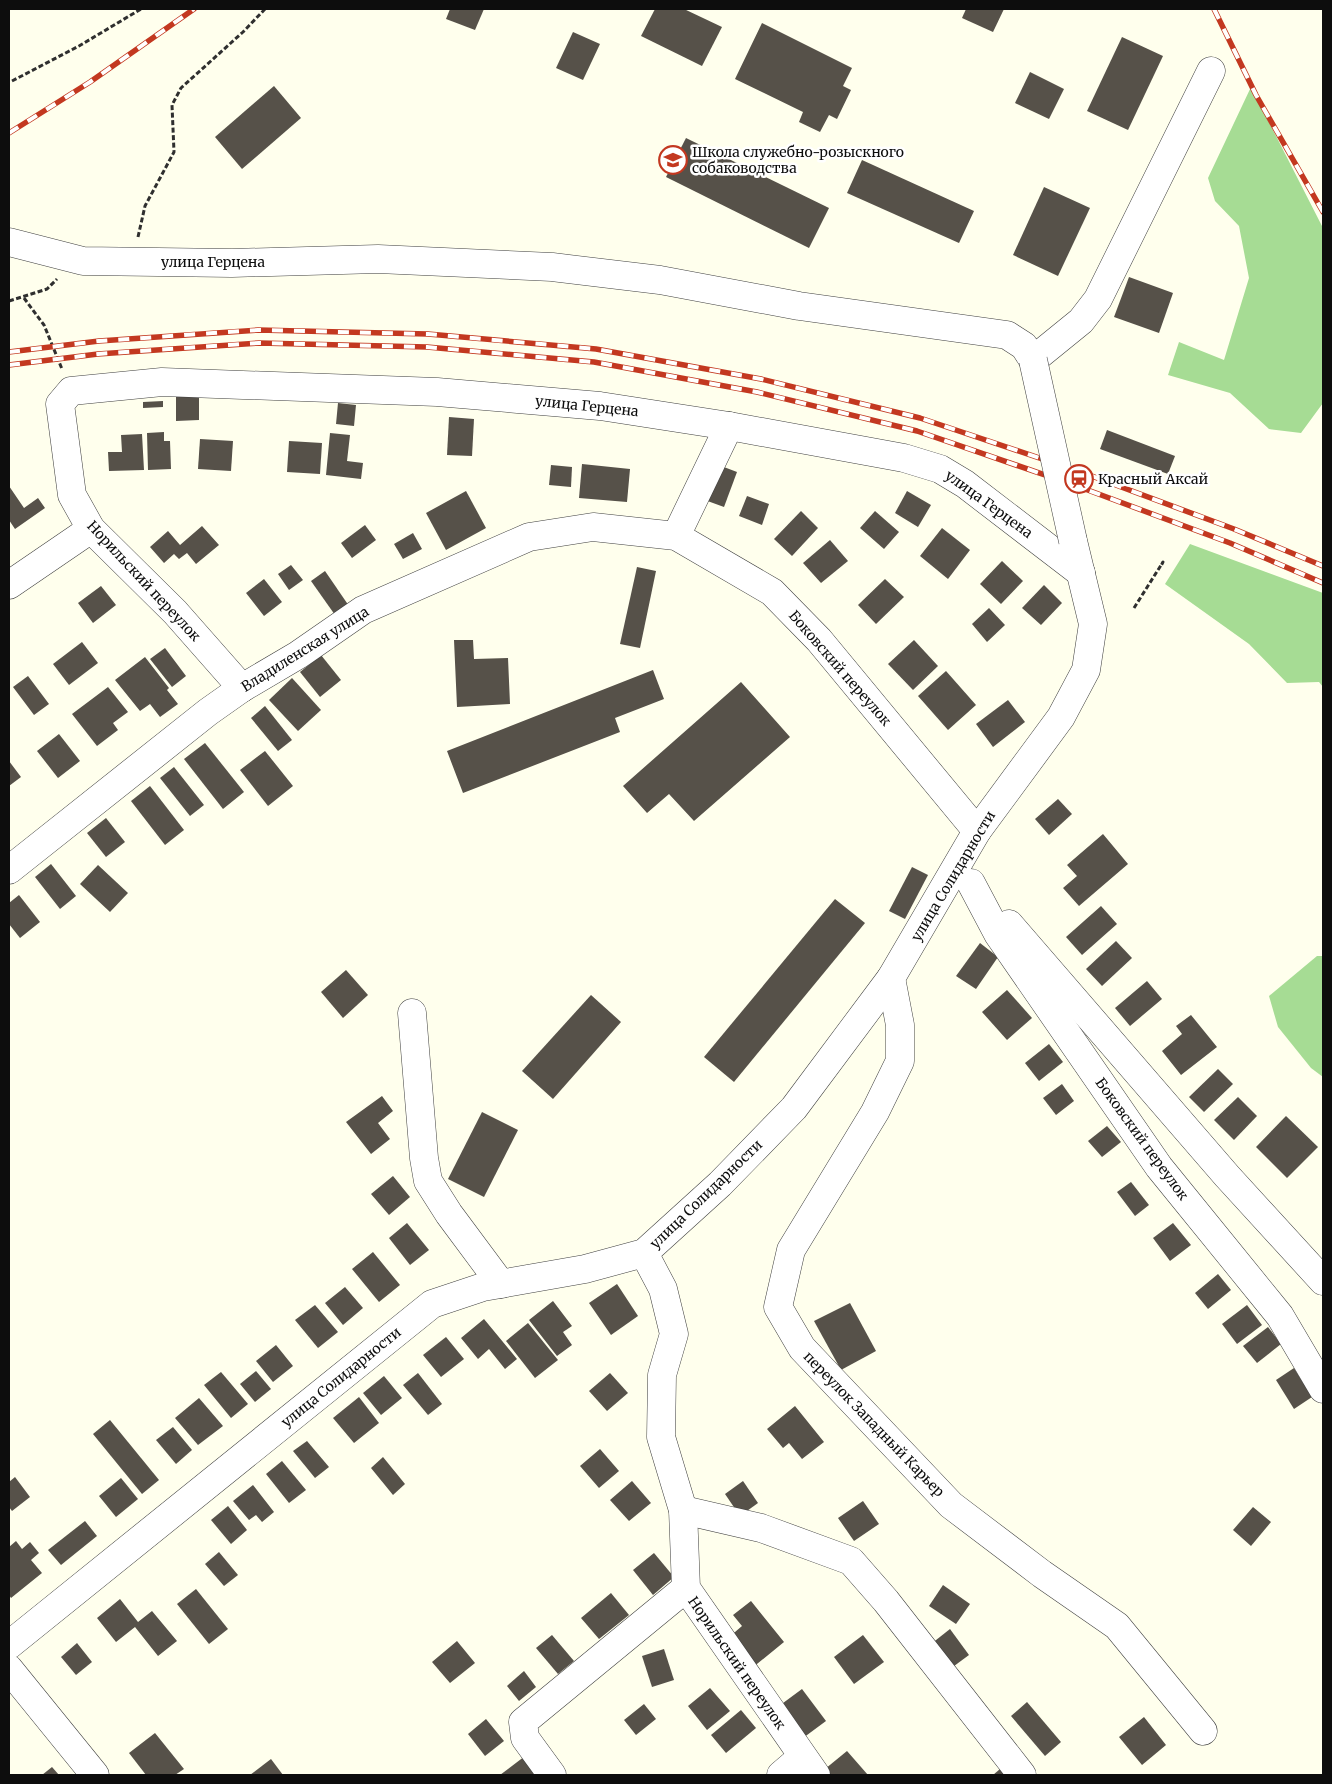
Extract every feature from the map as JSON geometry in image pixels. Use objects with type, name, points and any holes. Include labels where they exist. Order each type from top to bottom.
[{"type":"street","points":[[1081,573],[1033,360],[1081,321],[1098,300],[1211,71]]},
{"type":"street","name":"улица Герцена","points":[[9,242],[82,261],[232,263],[378,259],[552,267],[660,280],[799,306],[1007,335],[1024,346],[1033,360]]},
{"type":"street","name":"улица Герцена","points":[[65,398],[162,382],[437,392],[600,406],[729,426],[904,458],[940,469],[965,484],[1081,573]]},
{"type":"street","name":"Норильский переулок","points":[[65,398],[72,495],[90,529],[175,612],[242,688]]},
{"type":"street","points":[[676,536],[729,426]]},
{"type":"street","name":"Владиленская улица","points":[[9,870],[200,718],[242,688],[298,655],[363,610],[529,537],[593,526],[676,536]]},
{"type":"street","points":[[9,585],[90,529]]},
{"type":"street","name":"Боковский переулок","points":[[676,536],[772,592],[819,640],[977,831]]},
{"type":"street","name":"улица Солидарности","points":[[9,1645],[432,1304],[483,1287],[585,1269],[644,1253],[720,1184],[794,1108],[891,978],[965,873],[977,831],[1061,717],[1086,670],[1093,624],[1081,573]]},
{"type":"street","points":[[965,873],[1227,1176],[1323,1282]]},
{"type":"street","name":"Боковский переулок","points":[[965,873],[998,934],[1159,1167],[1280,1316],[1323,1389]]},
{"type":"street","name":"переулок Западный Карьер","points":[[891,978],[900,1025],[900,1061],[875,1112],[791,1250],[778,1307],[802,1348],[951,1505],[1042,1574],[1117,1626],[1203,1732]]},
{"type":"street","points":[[412,1013],[424,1158],[428,1181],[449,1214],[502,1284]]},
{"type":"street","name":"Норильский переулок","points":[[644,1253],[663,1289],[674,1334],[662,1375],[661,1438],[683,1510],[686,1588],[809,1766]]},
{"type":"street","points":[[683,1510],[761,1528],[851,1561],[886,1601],[1022,1775]]},
{"type":"street","points":[[552,1775],[525,1738],[523,1722],[686,1588]]},
{"type":"street","points":[[9,1669],[95,1775]]},
{"type":"street","points":[[781,1775],[809,1766]]},
{"type":"path","points":[[12,81],[79,46],[141,9]]},
{"type":"path","points":[[132,263],[145,206],[174,152],[172,105],[181,88],[244,32],[266,9]]},
{"type":"path","points":[[9,301],[47,290],[63,272],[71,258]]},
{"type":"path","points":[[24,298],[44,325],[65,398]]},
{"type":"path","points":[[1134,608],[1163,562],[1161,566]]},
{"type":"green space","points":[[1251,87],[1323,228],[1323,403],[1301,433],[1269,429],[1230,393],[1168,375],[1179,342],[1224,360],[1249,278],[1239,226],[1215,201],[1208,178]]},
{"type":"green space","points":[[1190,544],[1323,593],[1323,687],[1319,682],[1287,683],[1249,644],[1165,584]]},
{"type":"green space","points":[[1317,956],[1323,956],[1323,1077],[1311,1068],[1278,1027],[1269,996]]},
{"type":"building","points":[[450,9],[484,9],[475,30],[446,19]]},
{"type":"building","points":[[655,9],[684,9],[722,27],[702,66],[641,36]]},
{"type":"building","points":[[966,9],[1004,9],[993,32],[962,18]]},
{"type":"building","points":[[762,23],[852,68],[843,86],[851,90],[837,119],[829,115],[820,132],[799,122],[803,112],[735,79]]},
{"type":"building","points":[[573,32],[600,44],[583,80],[556,68]]},
{"type":"building","points":[[1122,37],[1163,56],[1128,130],[1087,111]]},
{"type":"building","points":[[1030,72],[1064,89],[1049,119],[1015,103]]},
{"type":"building","points":[[274,86],[301,118],[242,169],[215,137]]},
{"type":"building","points":[[686,138],[829,208],[809,248],[666,177]]},
{"type":"building","points":[[862,160],[974,211],[959,243],[847,193]]},
{"type":"building","points":[[1044,187],[1090,208],[1058,276],[1013,255]]},
{"type":"building","points":[[1129,277],[1173,293],[1159,333],[1114,317]]},
{"type":"building","points":[[176,397],[199,397],[199,420],[176,421]]},
{"type":"building","points":[[163,401],[163,407],[143,408],[143,402]]},
{"type":"building","points":[[338,403],[356,405],[354,426],[336,424]]},
{"type":"building","points":[[449,417],[474,419],[472,456],[447,455]]},
{"type":"building","points":[[1107,430],[1175,456],[1168,474],[1100,449]]},
{"type":"building","points":[[164,432],[164,441],[170,441],[171,469],[148,470],[147,433]]},
{"type":"building","points":[[330,433],[350,435],[347,461],[363,463],[361,479],[326,475]]},
{"type":"building","points":[[142,434],[144,470],[109,471],[108,452],[122,452],[121,435]]},
{"type":"building","points":[[200,439],[233,441],[231,471],[198,469]]},
{"type":"building","points":[[289,441],[322,443],[320,474],[287,472]]},
{"type":"building","points":[[582,464],[630,469],[627,502],[579,498]]},
{"type":"building","points":[[716,464],[737,472],[724,507],[702,499]]},
{"type":"building","points":[[551,465],[572,467],[571,487],[549,485]]},
{"type":"building","points":[[9,486],[24,508],[38,498],[45,508],[15,529],[9,520]]},
{"type":"building","points":[[466,491],[486,528],[446,550],[426,513]]},
{"type":"building","points":[[907,491],[931,505],[918,527],[895,513]]},
{"type":"building","points":[[747,496],[769,504],[762,525],[739,516]]},
{"type":"building","points":[[801,511],[818,528],[792,556],[774,539]]},
{"type":"building","points":[[875,511],[899,532],[884,549],[860,528]]},
{"type":"building","points":[[365,525],[376,540],[352,558],[341,543]]},
{"type":"building","points":[[202,526],[219,545],[196,564],[187,553],[179,559],[174,554],[164,563],[150,547],[168,531],[180,545]]},
{"type":"building","points":[[942,528],[970,550],[948,579],[920,556]]},
{"type":"building","points":[[413,533],[422,549],[403,559],[394,544]]},
{"type":"building","points":[[830,540],[848,561],[821,583],[803,563]]},
{"type":"building","points":[[1002,561],[1023,581],[1001,604],[980,584]]},
{"type":"building","points":[[291,565],[303,580],[289,590],[278,574]]},
{"type":"building","points":[[637,567],[656,571],[640,648],[620,644]]},
{"type":"building","points":[[325,571],[349,606],[335,615],[311,581]]},
{"type":"building","points":[[264,579],[282,602],[264,616],[246,593]]},
{"type":"building","points":[[885,579],[904,597],[876,624],[858,605]]},
{"type":"building","points":[[1044,585],[1062,603],[1041,625],[1022,608]]},
{"type":"building","points":[[101,586],[116,605],[93,623],[78,603]]},
{"type":"building","points":[[989,608],[1005,625],[987,642],[972,624]]},
{"type":"building","points":[[454,640],[473,640],[474,659],[508,658],[510,704],[457,707]]},
{"type":"building","points":[[914,640],[938,666],[913,690],[888,664]]},
{"type":"building","points":[[82,642],[98,663],[69,685],[53,664]]},
{"type":"building","points":[[165,648],[186,676],[172,687],[150,659]]},
{"type":"building","points":[[321,655],[341,680],[320,697],[300,672]]},
{"type":"building","points":[[145,657],[169,688],[167,690],[178,704],[160,717],[150,704],[140,711],[115,680]]},
{"type":"building","points":[[653,670],[664,699],[615,718],[620,732],[463,793],[447,751]]},
{"type":"building","points":[[946,671],[976,705],[948,730],[918,696]]},
{"type":"building","points":[[28,676],[49,704],[34,715],[13,687]]},
{"type":"building","points":[[292,678],[321,710],[298,731],[269,700]]},
{"type":"building","points":[[741,682],[790,737],[694,821],[669,794],[647,813],[623,786]]},
{"type":"building","points":[[108,687],[128,712],[113,723],[118,730],[97,746],[72,714]]},
{"type":"building","points":[[1008,700],[1025,722],[993,747],[976,724]]},
{"type":"building","points":[[265,706],[292,740],[278,751],[251,718]]},
{"type":"building","points":[[59,734],[80,761],[58,778],[37,751]]},
{"type":"building","points":[[205,743],[244,792],[223,809],[184,759]]},
{"type":"building","points":[[265,751],[293,786],[268,806],[240,770]]},
{"type":"building","points":[[9,761],[21,777],[9,786]]},
{"type":"building","points":[[174,767],[204,805],[190,816],[160,778]]},
{"type":"building","points":[[150,786],[184,830],[165,845],[131,801]]},
{"type":"building","points":[[1058,799],[1072,814],[1049,835],[1035,819]]},
{"type":"building","points":[[106,818],[125,842],[106,857],[87,833]]},
{"type":"building","points":[[1103,834],[1128,864],[1079,906],[1063,888],[1077,876],[1067,865]]},
{"type":"building","points":[[51,864],[76,896],[60,909],[35,877]]},
{"type":"building","points":[[98,865],[128,893],[110,912],[80,884]]},
{"type":"building","points":[[912,867],[928,875],[905,919],[889,911]]},
{"type":"building","points":[[19,895],[40,922],[20,938],[9,924],[9,903]]},
{"type":"building","points":[[835,899],[865,923],[734,1082],[704,1057]]},
{"type":"building","points":[[1101,906],[1117,924],[1082,955],[1066,937]]},
{"type":"building","points":[[1116,941],[1132,958],[1102,986],[1086,969]]},
{"type":"building","points":[[980,943],[998,957],[976,989],[956,976]]},
{"type":"building","points":[[346,970],[368,995],[343,1018],[321,992]]},
{"type":"building","points":[[1147,981],[1162,999],[1130,1026],[1115,1008]]},
{"type":"building","points":[[1007,990],[1032,1018],[1007,1040],[982,1012]]},
{"type":"building","points":[[591,995],[621,1022],[553,1099],[522,1071]]},
{"type":"building","points":[[1191,1015],[1217,1047],[1181,1075],[1162,1051],[1182,1034],[1176,1026]]},
{"type":"building","points":[[1049,1044],[1063,1062],[1039,1081],[1025,1063]]},
{"type":"building","points":[[1218,1069],[1233,1084],[1204,1112],[1189,1097]]},
{"type":"building","points":[[1062,1084],[1074,1101],[1056,1115],[1043,1098]]},
{"type":"building","points":[[382,1096],[393,1111],[378,1123],[390,1139],[371,1154],[346,1122]]},
{"type":"building","points":[[1238,1097],[1257,1116],[1234,1140],[1214,1120]]},
{"type":"building","points":[[482,1112],[518,1130],[484,1197],[448,1179]]},
{"type":"building","points":[[1286,1116],[1318,1147],[1287,1178],[1256,1147]]},
{"type":"building","points":[[1107,1126],[1121,1142],[1102,1157],[1088,1141]]},
{"type":"building","points":[[393,1176],[410,1197],[389,1215],[371,1194]]},
{"type":"building","points":[[1131,1182],[1149,1205],[1135,1216],[1117,1192]]},
{"type":"building","points":[[407,1223],[429,1250],[410,1265],[389,1238]]},
{"type":"building","points":[[1173,1223],[1191,1245],[1170,1261],[1153,1238]]},
{"type":"building","points":[[373,1252],[400,1285],[379,1302],[352,1269]]},
{"type":"building","points":[[1218,1274],[1231,1290],[1208,1309],[1195,1293]]},
{"type":"building","points":[[617,1284],[638,1316],[611,1335],[589,1303]]},
{"type":"building","points":[[345,1287],[363,1308],[343,1325],[325,1303]]},
{"type":"building","points":[[553,1301],[572,1326],[563,1332],[572,1345],[557,1356],[529,1320]]},
{"type":"building","points":[[850,1303],[876,1351],[841,1370],[814,1321]]},
{"type":"building","points":[[315,1305],[338,1332],[318,1348],[295,1320]]},
{"type":"building","points":[[1247,1305],[1262,1325],[1237,1344],[1222,1324]]},
{"type":"building","points":[[484,1319],[517,1359],[505,1369],[489,1349],[478,1359],[461,1338]]},
{"type":"building","points":[[528,1323],[558,1360],[535,1378],[506,1341]]},
{"type":"building","points":[[1268,1327],[1281,1344],[1257,1363],[1243,1346]]},
{"type":"building","points":[[446,1337],[464,1359],[441,1377],[423,1355]]},
{"type":"building","points":[[276,1345],[293,1366],[273,1382],[256,1361]]},
{"type":"building","points":[[1294,1368],[1312,1397],[1294,1409],[1276,1380]]},
{"type":"building","points":[[256,1371],[271,1389],[255,1402],[240,1384]]},
{"type":"building","points":[[221,1372],[248,1404],[231,1418],[204,1385]]},
{"type":"building","points":[[418,1373],[442,1404],[428,1415],[403,1385]]},
{"type":"building","points":[[610,1373],[628,1393],[607,1411],[589,1391]]},
{"type":"building","points":[[384,1376],[402,1398],[381,1415],[363,1393]]},
{"type":"building","points":[[359,1397],[379,1423],[354,1443],[333,1418]]},
{"type":"building","points":[[199,1398],[223,1426],[198,1445],[175,1418]]},
{"type":"building","points":[[795,1406],[824,1442],[802,1459],[789,1443],[783,1448],[767,1429]]},
{"type":"building","points":[[110,1420],[159,1480],[142,1494],[93,1434]]},
{"type":"building","points":[[173,1427],[192,1450],[176,1464],[156,1440]]},
{"type":"building","points":[[307,1441],[329,1467],[315,1478],[293,1451]]},
{"type":"building","points":[[600,1449],[619,1471],[599,1488],[580,1466]]},
{"type":"building","points":[[383,1457],[405,1484],[393,1495],[371,1468]]},
{"type":"building","points":[[282,1461],[306,1490],[289,1503],[266,1474]]},
{"type":"building","points":[[15,1477],[30,1497],[12,1511],[9,1507],[9,1482]]},
{"type":"building","points":[[121,1478],[138,1499],[116,1517],[99,1496]]},
{"type":"building","points":[[632,1481],[651,1503],[629,1521],[610,1500]]},
{"type":"building","points":[[743,1481],[758,1503],[740,1516],[725,1494]]},
{"type":"building","points":[[253,1485],[274,1512],[262,1522],[256,1515],[249,1520],[233,1501]]},
{"type":"building","points":[[863,1501],[879,1524],[854,1541],[838,1518]]},
{"type":"building","points":[[228,1506],[247,1530],[231,1544],[211,1520]]},
{"type":"building","points":[[1253,1507],[1271,1522],[1251,1546],[1233,1530]]},
{"type":"building","points":[[85,1521],[97,1536],[61,1565],[48,1550]]},
{"type":"building","points":[[16,1541],[22,1549],[30,1542],[39,1553],[31,1560],[42,1573],[11,1598],[9,1595],[9,1547]]},
{"type":"building","points":[[219,1552],[238,1575],[224,1586],[205,1564]]},
{"type":"building","points":[[654,1553],[674,1577],[653,1595],[633,1570]]},
{"type":"building","points":[[943,1585],[970,1604],[956,1624],[929,1606]]},
{"type":"building","points":[[196,1589],[228,1629],[209,1644],[177,1604]]},
{"type":"building","points":[[611,1593],[629,1615],[599,1639],[581,1618]]},
{"type":"building","points":[[120,1599],[138,1622],[152,1611],[177,1641],[158,1656],[135,1627],[116,1642],[97,1618]]},
{"type":"building","points":[[751,1601],[784,1642],[752,1668],[728,1638],[742,1626],[733,1615]]},
{"type":"building","points":[[950,1629],[969,1655],[950,1669],[931,1644]]},
{"type":"building","points":[[552,1635],[574,1661],[558,1674],[536,1648]]},
{"type":"building","points":[[863,1635],[884,1662],[854,1684],[834,1657]]},
{"type":"building","points":[[457,1641],[475,1663],[450,1683],[432,1662]]},
{"type":"building","points":[[77,1643],[92,1662],[76,1675],[61,1657]]},
{"type":"building","points":[[664,1649],[674,1680],[652,1687],[642,1656]]},
{"type":"building","points":[[524,1671],[536,1687],[519,1701],[507,1686]]},
{"type":"building","points":[[710,1688],[730,1711],[707,1730],[688,1706]]},
{"type":"building","points":[[802,1689],[826,1721],[803,1738],[779,1706]]},
{"type":"building","points":[[1027,1702],[1061,1742],[1045,1756],[1011,1716]]},
{"type":"building","points":[[644,1704],[656,1719],[636,1735],[624,1720]]},
{"type":"building","points":[[741,1710],[756,1728],[726,1753],[711,1735]]},
{"type":"building","points":[[1144,1717],[1166,1745],[1142,1765],[1119,1737]]},
{"type":"building","points":[[486,1719],[504,1741],[485,1756],[468,1734]]},
{"type":"building","points":[[155,1733],[184,1769],[175,1775],[146,1775],[129,1753]]},
{"type":"building","points":[[847,1751],[868,1775],[830,1775],[825,1769]]},
{"type":"building","points":[[529,1753],[546,1775],[500,1775]]},
{"type":"building","points":[[271,1759],[283,1775],[250,1775]]},
{"type":"building","points":[[52,1767],[59,1775],[42,1775]]},
{"type":"building","points":[[1000,1769],[1005,1775],[993,1775]]},
{"type":"railway","points":[[9,133],[90,82],[194,9]]},
{"type":"railway","points":[[1214,9],[1256,95],[1323,212]]},
{"type":"railway","points":[[9,352],[99,341],[258,330],[428,334],[596,349],[761,379],[920,418],[1081,472],[1234,529],[1323,566]]},
{"type":"railway","points":[[9,365],[98,354],[259,343],[427,347],[594,362],[757,392],[917,431],[1077,486],[1230,543],[1323,583]]},
{"type":"place","name":"Школа служебно-розыскного собаководства","points":[[673,160]]},
{"type":"place","name":"Красный Аксай","points":[[1079,479]]}]
